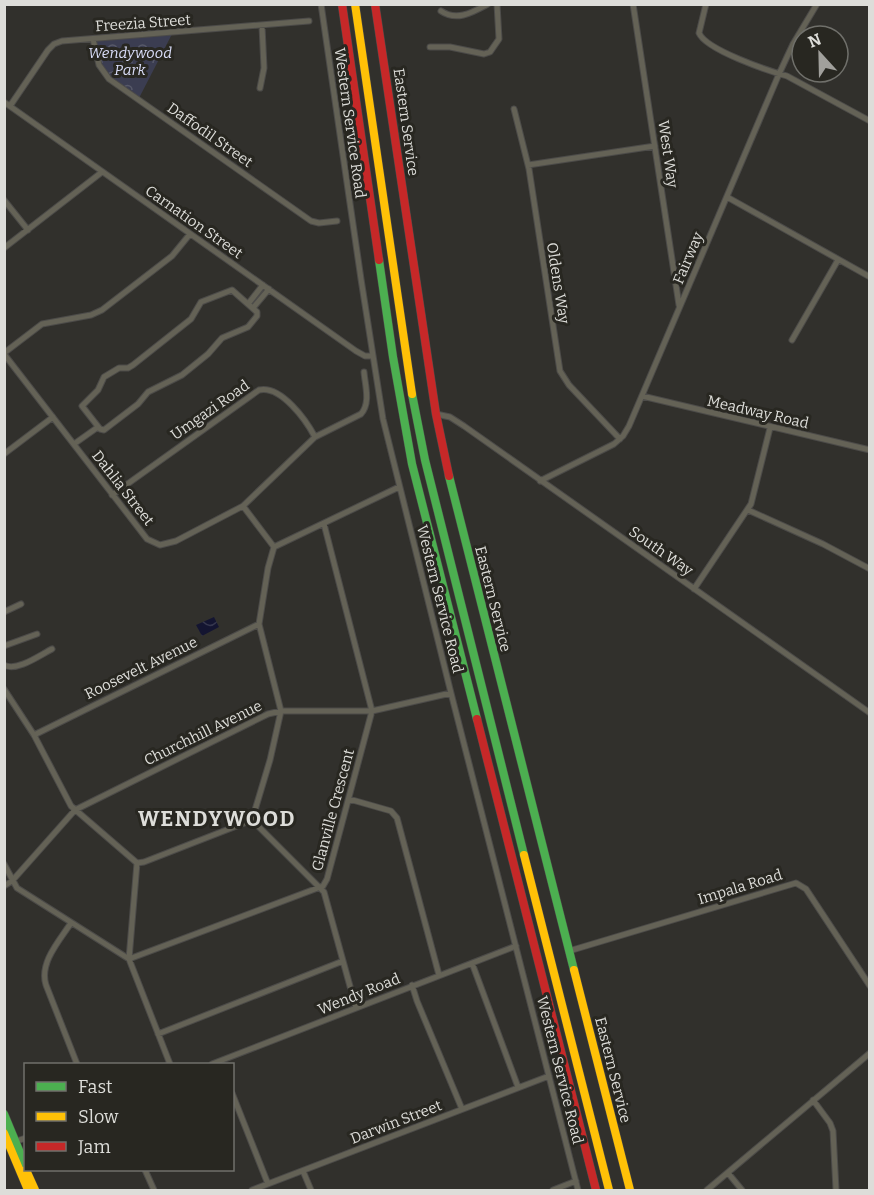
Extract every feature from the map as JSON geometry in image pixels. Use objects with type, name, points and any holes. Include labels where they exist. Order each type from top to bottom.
[{"type":"main road","points":[[342,4],[394,368],[412,464],[596,1191]]},
{"type":"main road","points":[[355,4],[413,398],[425,460],[609,1191]]},
{"type":"main road","name":"Eastern Service","points":[[375,4],[436,414],[463,537],[630,1191]]},
{"type":"main road","points":[[4,1114],[10,1144]]},
{"type":"main road","points":[[4,1133],[24,1170]]},
{"type":"main road","points":[[4,1152],[24,1170]]},
{"type":"main road","points":[[24,1171],[28,1191]]},
{"type":"main road","points":[[25,1171],[35,1191]]},
{"type":"street","name":"Western Service Road","points":[[321,4],[379,399],[399,487],[578,1191]]},
{"type":"street","points":[[441,11],[447,15],[461,16],[488,4]]},
{"type":"street","points":[[430,47],[450,47],[484,54],[490,52],[499,39],[497,4]]},
{"type":"street","name":"West Way","points":[[633,4],[680,307]]},
{"type":"street","points":[[706,4],[699,33],[704,41],[792,78],[870,121]]},
{"type":"street","name":"Fairway","points":[[620,439],[629,426],[779,74],[817,4]]},
{"type":"street","name":"Freezia Street","points":[[7,104],[51,47],[66,40],[309,21]]},
{"type":"street","points":[[260,88],[264,68],[262,26]]},
{"type":"street","name":"Daffodil Street","points":[[93,39],[99,65],[110,79],[311,221],[319,223],[337,221]]},
{"type":"street","name":"Carnation Street","points":[[7,104],[360,354],[373,356]]},
{"type":"street","name":"Oldens Way","points":[[514,109],[528,165],[561,375],[620,439]]},
{"type":"street","points":[[528,165],[655,146]]},
{"type":"street","points":[[4,248],[102,172]]},
{"type":"street","points":[[727,197],[870,277]]},
{"type":"street","points":[[4,200],[28,230]]},
{"type":"street","points":[[4,353],[42,324],[91,315],[102,310],[172,256],[190,234]]},
{"type":"street","points":[[792,340],[838,260]]},
{"type":"street","points":[[250,306],[262,285]]},
{"type":"street","points":[[250,306],[269,289]]},
{"type":"street","points":[[232,290],[250,306],[257,312],[257,316],[248,327],[222,338],[208,354],[178,377],[150,390],[138,404],[107,428],[102,430],[98,427],[82,405],[98,390],[104,377],[119,368],[128,368],[133,365],[191,319],[197,307],[204,300],[232,290]]},
{"type":"street","name":"Dahlia Street","points":[[4,353],[147,539],[160,545],[176,541],[243,506],[315,437],[363,412],[367,403],[364,372]]},
{"type":"street","name":"Umgazi Road","points":[[112,495],[259,390],[272,390],[289,403],[301,414],[315,437]]},
{"type":"street","name":"Meadway Road","points":[[642,396],[870,450]]},
{"type":"street","name":"South Way","points":[[436,414],[456,420],[870,713]]},
{"type":"street","points":[[4,454],[53,417]]},
{"type":"street","points":[[74,444],[98,427]]},
{"type":"street","points":[[694,589],[754,498],[770,428]]},
{"type":"street","points":[[540,481],[620,439]]},
{"type":"street","points":[[252,820],[270,760],[281,711],[260,624],[268,568],[274,548],[399,487]]},
{"type":"street","points":[[243,506],[274,548]]},
{"type":"street","points":[[748,510],[823,544],[870,569]]},
{"type":"street","name":"Glanville Crescent","points":[[129,959],[320,887],[327,879],[372,711],[324,524]]},
{"type":"street","points":[[4,612],[21,604]]},
{"type":"street","name":"Roosevelt Avenue","points":[[34,735],[260,624]]},
{"type":"street","points":[[4,646],[37,634]]},
{"type":"street","points":[[4,665],[17,666],[52,649]]},
{"type":"street","points":[[4,689],[34,735],[75,810],[137,863]]},
{"type":"street","name":"Churchhill Avenue","points":[[4,886],[12,881],[75,810],[263,716],[281,711],[372,711],[451,693]]},
{"type":"street","points":[[349,799],[391,811],[397,818],[439,975]]},
{"type":"street","points":[[137,863],[252,820]]},
{"type":"street","points":[[252,820],[324,892],[356,1008]]},
{"type":"street","points":[[137,863],[129,959],[169,1063]]},
{"type":"street","points":[[4,864],[19,890],[129,959]]},
{"type":"street","name":"Impala Road","points":[[569,951],[796,883],[806,889],[870,986]]},
{"type":"street","points":[[71,923],[45,964],[43,974],[76,1063]]},
{"type":"street","name":"Wendy Road","points":[[221,1063],[516,946]]},
{"type":"street","points":[[158,1034],[343,961]]},
{"type":"street","points":[[472,963],[518,1087]]},
{"type":"street","points":[[412,986],[462,1109]]},
{"type":"street","points":[[707,1191],[870,1053]]},
{"type":"street","name":"Darwin Street","points":[[252,1191],[549,1076]]},
{"type":"street","points":[[234,1098],[268,1184]]},
{"type":"street","points":[[813,1100],[830,1123],[833,1131],[836,1191]]},
{"type":"street","points":[[145,1171],[154,1191]]},
{"type":"street","points":[[303,1171],[311,1191]]},
{"type":"street","points":[[728,1173],[742,1191]]},
{"type":"street","points":[[553,1191],[576,1181]]},
{"type":"green space","name":"Wendywood Park","points":[[172,34],[139,98],[108,77],[90,39]]},
{"type":"water","points":[[214,617],[219,627],[202,636],[196,625]]},
{"type":"traffic: fast","points":[[379,260],[412,464],[477,719]]},
{"type":"traffic: fast","points":[[412,394],[425,460],[524,855]]},
{"type":"traffic: fast","points":[[449,476],[574,970]]},
{"type":"traffic: fast","points":[[4,1114],[24,1162]]},
{"type":"traffic: slow","points":[[355,4],[412,394]]},
{"type":"traffic: slow","points":[[524,855],[609,1190]]},
{"type":"traffic: slow","points":[[574,970],[630,1190]]},
{"type":"traffic: slow","points":[[4,1133],[28,1190]]},
{"type":"traffic: slow","points":[[26,1171],[35,1190]]},
{"type":"traffic: jam","points":[[342,4],[379,260]]},
{"type":"traffic: jam","points":[[375,4],[436,414],[449,476]]},
{"type":"traffic: jam","points":[[477,719],[596,1190]]},
{"type":"district","name":"WENDYWOOD","points":[[217,819]]}]
